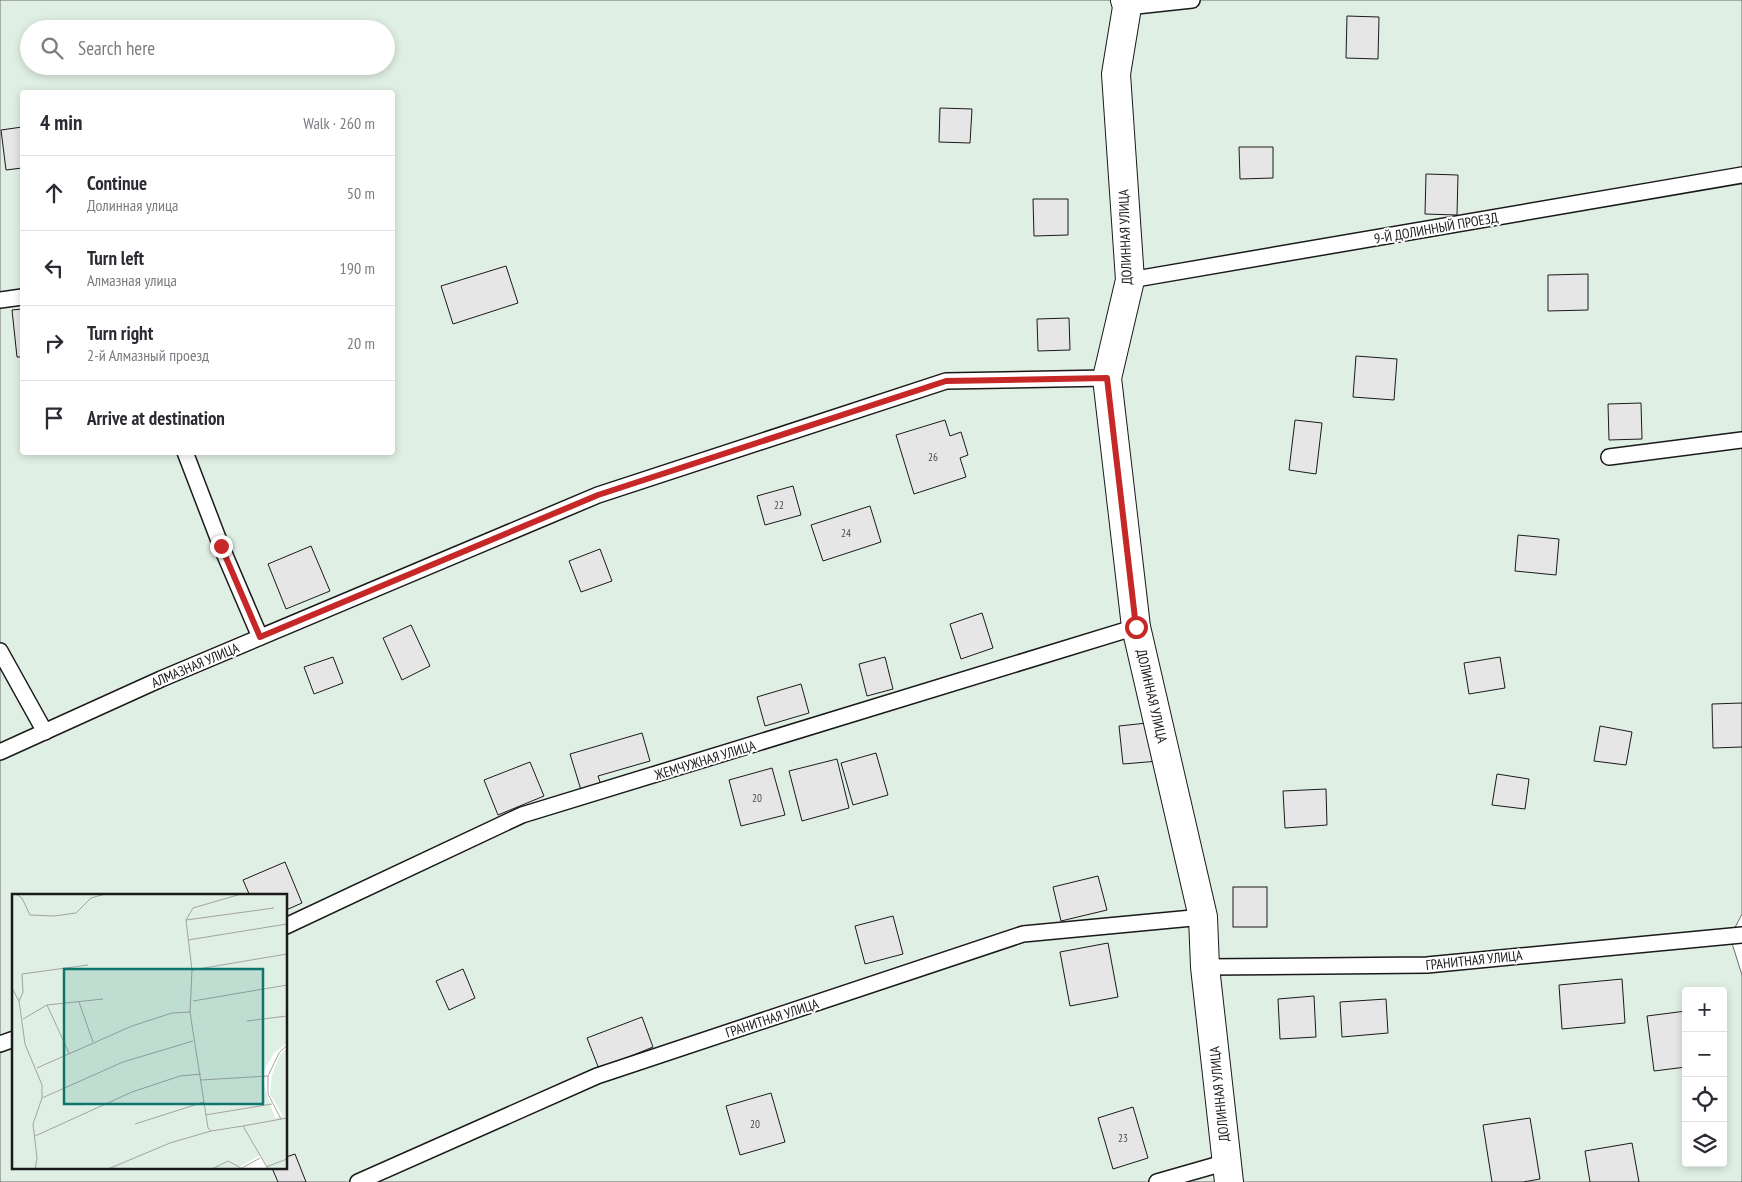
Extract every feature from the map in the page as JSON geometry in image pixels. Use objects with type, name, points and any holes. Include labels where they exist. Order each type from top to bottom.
[{"type":"street","name":"ДОЛИННАЯ УЛИЦА","points":[[1126,4],[1116,74],[1130,280],[1107,378],[1136,627],[1203,917],[1206,968],[1228,1172]]},
{"type":"lane","points":[[1126,4],[1192,0]]},
{"type":"lane","name":"9-Й ДОЛИННЫЙ ПРОЕЗД","points":[[1130,280],[1742,175]]},
{"type":"lane","points":[[0,300],[20,297]]},
{"type":"lane","name":"АЛМАЗНАЯ УЛИЦА","points":[[0,752],[162,678],[598,495],[946,381],[1107,378]]},
{"type":"lane","points":[[1609,457],[1742,440]]},
{"type":"lane","points":[[186,455],[221,546],[260,637]]},
{"type":"lane","name":"ЖЕМЧУЖНАЯ УЛИЦА","points":[[288,925],[522,815],[1136,627]]},
{"type":"lane","points":[[0,650],[45,732]]},
{"type":"lane","name":"ГРАНИТНАЯ УЛИЦА","points":[[358,1182],[597,1076],[1023,934],[1203,917]]},
{"type":"lane","name":"ГРАНИТНАЯ УЛИЦА","points":[[1206,968],[1427,965],[1742,936]]},
{"type":"lane","points":[[0,1044],[12,1039]]},
{"type":"lane","points":[[1157,1182],[1228,1172]]},
{"type":"green space","points":[[0,0],[1742,0],[1742,914],[1730,937],[1742,975],[1742,1182],[0,1182]]},
{"type":"building","points":[[1347,16],[1379,17],[1378,59],[1346,58]]},
{"type":"building","points":[[940,108],[972,109],[970,143],[939,142]]},
{"type":"building","points":[[20,127],[20,168],[6,170],[1,130]]},
{"type":"building","points":[[1239,147],[1273,147],[1273,178],[1240,179]]},
{"type":"building","points":[[1426,174],[1458,175],[1457,215],[1425,214]]},
{"type":"building","points":[[1033,199],[1068,199],[1068,235],[1034,236]]},
{"type":"building","points":[[506,266],[518,303],[453,324],[441,286]]},
{"type":"building","points":[[1588,274],[1588,310],[1548,311],[1548,275]]},
{"type":"building","points":[[20,309],[20,357],[17,357],[12,310]]},
{"type":"building","points":[[1069,318],[1070,350],[1038,351],[1037,319]]},
{"type":"building","points":[[1356,356],[1397,359],[1394,400],[1353,397]]},
{"type":"building","points":[[1641,403],[1642,439],[1609,440],[1608,404]]},
{"type":"building","points":[[945,420],[950,436],[961,432],[968,455],[960,458],[966,477],[914,494],[896,435]]},
{"type":"building","points":[[1295,420],[1322,423],[1316,474],[1289,470]]},
{"type":"building","points":[[793,486],[801,515],[765,525],[757,496]]},
{"type":"building","points":[[870,506],[881,542],[823,561],[811,525]]},
{"type":"building","points":[[1518,535],[1559,539],[1556,575],[1515,571]]},
{"type":"building","points":[[311,546],[330,591],[286,609],[268,564]]},
{"type":"building","points":[[600,549],[612,581],[581,592],[569,561]]},
{"type":"building","points":[[982,613],[993,648],[961,659],[950,624]]},
{"type":"building","points":[[411,625],[430,666],[402,680],[383,638]]},
{"type":"building","points":[[333,657],[343,683],[314,694],[304,667]]},
{"type":"building","points":[[885,657],[893,689],[867,696],[859,664]]},
{"type":"building","points":[[1500,657],[1505,688],[1469,694],[1464,663]]},
{"type":"building","points":[[801,684],[809,713],[765,726],[757,697]]},
{"type":"building","points":[[1742,703],[1742,747],[1713,748],[1712,704]]},
{"type":"building","points":[[1156,722],[1159,761],[1123,764],[1119,726]]},
{"type":"building","points":[[1600,726],[1632,732],[1626,765],[1594,761]]},
{"type":"building","points":[[642,733],[650,761],[598,776],[601,785],[581,790],[570,754]]},
{"type":"building","points":[[876,753],[888,795],[853,805],[841,763]]},
{"type":"building","points":[[837,759],[849,808],[802,821],[789,771]]},
{"type":"building","points":[[530,762],[544,796],[498,815],[484,780]]},
{"type":"building","points":[[772,768],[785,815],[741,826],[729,780]]},
{"type":"building","points":[[1497,774],[1529,779],[1525,809],[1492,805]]},
{"type":"building","points":[[1326,789],[1327,825],[1285,828],[1283,791]]},
{"type":"building","points":[[285,862],[302,903],[288,909],[288,894],[249,894],[243,880]]},
{"type":"building","points":[[1098,876],[1107,910],[1061,921],[1053,887]]},
{"type":"building","points":[[1233,887],[1267,887],[1267,927],[1233,927]]},
{"type":"building","points":[[893,916],[903,954],[865,964],[855,926]]},
{"type":"building","points":[[1108,943],[1118,997],[1070,1006],[1060,952]]},
{"type":"building","points":[[463,969],[475,998],[449,1010],[436,981]]},
{"type":"building","points":[[1622,979],[1625,1023],[1562,1029],[1559,985]]},
{"type":"building","points":[[1314,996],[1316,1037],[1280,1039],[1278,999]]},
{"type":"building","points":[[1386,999],[1388,1033],[1342,1037],[1340,1002]]},
{"type":"building","points":[[1682,1012],[1682,1068],[1654,1071],[1647,1016]]},
{"type":"building","points":[[642,1017],[653,1047],[599,1069],[587,1038]]},
{"type":"building","points":[[771,1093],[785,1142],[740,1155],[726,1106]]},
{"type":"building","points":[[1133,1107],[1148,1158],[1113,1169],[1098,1118]]},
{"type":"building","points":[[1530,1118],[1540,1179],[1523,1182],[1492,1182],[1483,1125]]},
{"type":"building","points":[[1632,1143],[1639,1182],[1590,1182],[1585,1151]]},
{"type":"building","points":[[295,1154],[306,1182],[278,1182],[273,1170],[288,1170],[288,1156]]},
{"type":"route","points":[[221,546],[260,637],[598,495],[946,381],[1107,378],[1136,627]]}]
